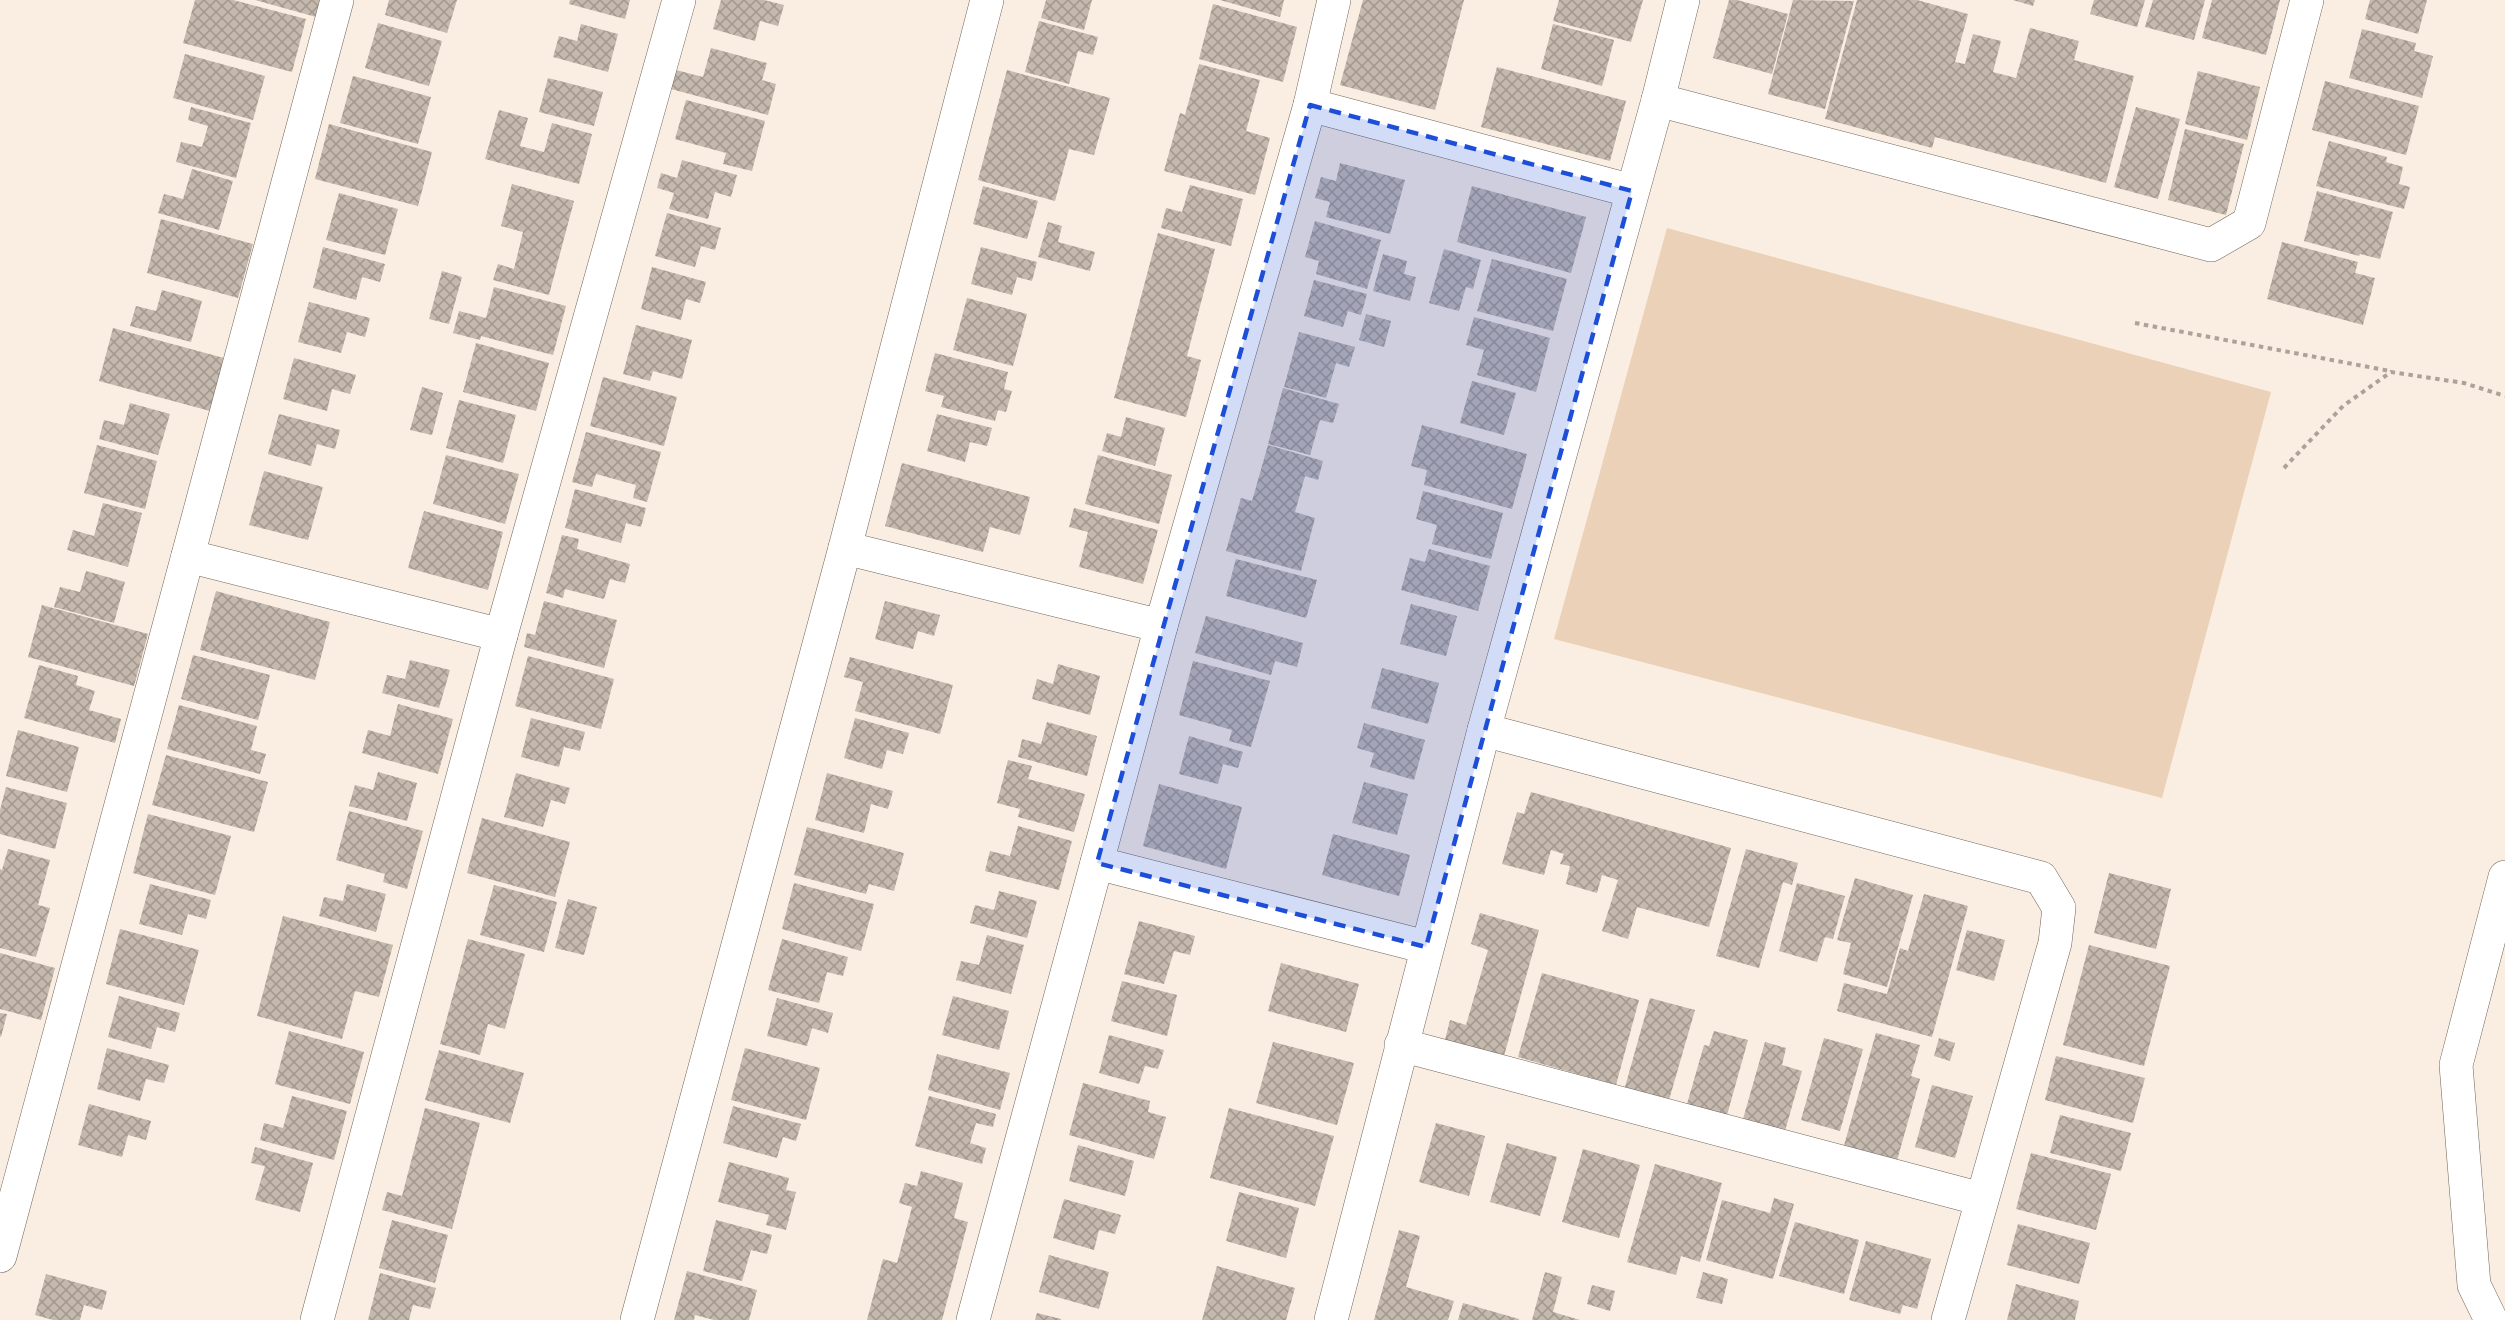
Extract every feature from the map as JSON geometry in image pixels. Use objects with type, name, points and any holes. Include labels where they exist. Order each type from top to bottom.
[{"type":"street","points":[[0,1256],[337,0]]},
{"type":"street","points":[[317,1320],[501,635],[679,0]]},
{"type":"street","points":[[637,1320],[845,548],[987,0]]},
{"type":"street","points":[[974,1320],[1161,626],[1310,105],[1334,0]]},
{"type":"street","points":[[1331,1320],[1426,947],[1658,100],[1683,0]]},
{"type":"street","points":[[1658,100],[2211,245],[2249,223],[2307,0]]},
{"type":"street","points":[[1310,105],[1632,191]]},
{"type":"street","points":[[845,548],[1161,626]]},
{"type":"street","points":[[188,556],[501,635]]},
{"type":"street","points":[[1484,730],[2041,878],[2059,908],[2055,943],[1948,1320]]},
{"type":"street","points":[[1097,863],[1426,947]]},
{"type":"street","points":[[2491,1320],[2474,1285],[2456,1065],[2505,877]]},
{"type":"street","points":[[1401,1044],[1981,1198]]},
{"type":"path","points":[[2135,323],[2391,372],[2463,383],[2505,396]]},
{"type":"path","points":[[2284,468],[2343,406],[2391,372]]},
{"type":"highlighted area","points":[[1310,105],[1632,191],[1426,947],[1097,863]]},
{"type":"shaded area","points":[[1667,228],[2271,392],[2162,798],[1554,639]]},
{"type":"building","points":[[195,0],[233,0],[306,19],[292,72],[183,43]]},
{"type":"building","points":[[255,0],[320,0],[316,17]]},
{"type":"building","points":[[389,0],[457,0],[447,33],[385,15]]},
{"type":"building","points":[[570,0],[630,0],[625,19],[569,4]]},
{"type":"building","points":[[721,0],[764,0],[784,5],[778,26],[760,21],[755,41],[713,29]]},
{"type":"building","points":[[1046,0],[1092,0],[1084,30],[1041,18]]},
{"type":"building","points":[[1220,0],[1284,0],[1280,17]]},
{"type":"building","points":[[1363,0],[1464,0],[1435,110],[1340,85]]},
{"type":"building","points":[[1559,0],[1643,0],[1631,42],[1553,21]]},
{"type":"building","points":[[1729,0],[1737,0],[1788,14],[1772,74],[1713,58]]},
{"type":"building","points":[[1793,0],[1854,1],[1825,109],[1768,94]]},
{"type":"building","points":[[1857,0],[1917,0],[1968,14],[1955,62],[1965,64],[1973,34],[2001,41],[1993,72],[2016,78],[2030,28],[2079,41],[2074,60],[2134,76],[2106,183],[1935,137],[1932,148],[1825,119]]},
{"type":"building","points":[[2013,0],[2035,0],[2033,6]]},
{"type":"building","points":[[2094,0],[2145,0],[2137,27],[2090,14]]},
{"type":"building","points":[[2153,0],[2205,0],[2194,40],[2145,27]]},
{"type":"building","points":[[2212,0],[2280,0],[2266,55],[2202,38]]},
{"type":"building","points":[[2370,0],[2427,0],[2418,34],[2365,19]]},
{"type":"building","points":[[1213,4],[1297,27],[1283,82],[1199,59]]},
{"type":"building","points":[[1039,21],[1098,37],[1093,55],[1078,51],[1069,84],[1025,72]]},
{"type":"building","points":[[378,23],[442,41],[429,86],[365,68]]},
{"type":"building","points":[[581,24],[618,34],[608,72],[553,57],[559,36],[577,41]]},
{"type":"building","points":[[1553,24],[1614,40],[1602,86],[1541,69]]},
{"type":"building","points":[[2362,29],[2416,43],[2414,51],[2433,56],[2422,98],[2349,78]]},
{"type":"building","points":[[711,48],[767,63],[762,80],[776,84],[768,115],[671,89],[676,70],[703,77]]},
{"type":"building","points":[[185,54],[265,76],[253,120],[173,98]]},
{"type":"building","points":[[1199,64],[1260,80],[1246,131],[1270,138],[1255,195],[1164,171],[1180,113],[1185,115]]},
{"type":"building","points":[[1497,67],[1626,101],[1610,161],[1481,127]]},
{"type":"building","points":[[1007,70],[1110,98],[1094,155],[1069,149],[1055,201],[978,180]]},
{"type":"building","points":[[2198,71],[2260,87],[2247,140],[2185,124]]},
{"type":"building","points":[[353,76],[431,97],[418,144],[340,123]]},
{"type":"building","points":[[548,78],[603,92],[594,126],[539,112]]},
{"type":"building","points":[[2325,81],[2419,106],[2406,155],[2312,130]]},
{"type":"building","points":[[686,100],[765,121],[752,171],[723,164],[726,153],[675,139]]},
{"type":"building","points":[[191,107],[251,123],[236,178],[176,162],[181,142],[202,147],[208,126],[188,120]]},
{"type":"building","points":[[2136,107],[2180,119],[2158,199],[2114,187]]},
{"type":"building","points":[[499,110],[528,118],[520,146],[544,152],[552,123],[592,134],[579,184],[485,159]]},
{"type":"building","points":[[329,124],[432,152],[418,206],[315,179]]},
{"type":"building","points":[[2185,129],[2244,144],[2226,215],[2168,200]]},
{"type":"building","points":[[2329,141],[2387,157],[2386,162],[2403,167],[2399,184],[2410,187],[2404,209],[2316,186]]},
{"type":"building","points":[[682,160],[737,175],[731,197],[715,192],[708,219],[669,209],[674,193],[657,188],[661,173],[677,178]]},
{"type":"building","points":[[1340,163],[1405,180],[1390,234],[1326,217],[1330,202],[1315,198],[1321,177],[1336,181]]},
{"type":"building","points":[[192,169],[233,181],[219,230],[158,213],[164,194],[183,199]]},
{"type":"building","points":[[512,184],[574,201],[549,295],[493,280],[498,264],[514,269],[523,232],[501,226]]},
{"type":"building","points":[[1190,185],[1243,199],[1231,246],[1161,228],[1166,208],[1182,212]]},
{"type":"building","points":[[983,186],[1038,201],[1027,239],[973,224]]},
{"type":"building","points":[[1472,186],[1586,217],[1571,273],[1457,242]]},
{"type":"building","points":[[2317,191],[2393,212],[2380,259],[2360,254],[2359,256],[2304,241]]},
{"type":"building","points":[[339,193],[398,209],[385,255],[326,240]]},
{"type":"building","points":[[667,213],[721,228],[715,250],[701,246],[695,267],[655,256]]},
{"type":"building","points":[[161,219],[253,244],[238,298],[147,273]]},
{"type":"building","points":[[1315,221],[1381,240],[1367,289],[1316,274],[1319,261],[1305,257]]},
{"type":"building","points":[[1048,222],[1062,226],[1058,242],[1095,252],[1090,271],[1038,257]]},
{"type":"building","points":[[1158,233],[1215,249],[1187,356],[1201,360],[1186,417],[1114,398]]},
{"type":"building","points":[[2282,242],[2358,262],[2355,273],[2375,278],[2363,325],[2267,299]]},
{"type":"building","points":[[323,247],[385,264],[380,282],[362,277],[356,300],[313,288]]},
{"type":"building","points":[[981,247],[1037,262],[1032,281],[1017,277],[1012,295],[971,284]]},
{"type":"building","points":[[1444,249],[1481,260],[1473,289],[1466,287],[1459,311],[1429,303]]},
{"type":"building","points":[[1383,254],[1407,261],[1404,274],[1416,277],[1410,301],[1373,291]]},
{"type":"building","points":[[1492,259],[1567,279],[1553,331],[1477,311]]},
{"type":"building","points":[[652,267],[706,282],[700,303],[686,299],[681,320],[641,309]]},
{"type":"building","points":[[442,271],[462,277],[449,324],[429,319]]},
{"type":"building","points":[[1314,280],[1367,294],[1361,315],[1348,311],[1343,327],[1304,316]]},
{"type":"building","points":[[494,287],[566,306],[553,355],[481,336],[480,340],[453,333],[459,311],[486,318]]},
{"type":"building","points":[[162,290],[202,301],[191,342],[130,326],[136,306],[156,311]]},
{"type":"building","points":[[967,298],[1027,314],[1013,366],[953,350]]},
{"type":"building","points":[[309,302],[370,318],[365,337],[347,332],[341,353],[298,342]]},
{"type":"building","points":[[1366,314],[1391,321],[1384,347],[1359,340]]},
{"type":"building","points":[[1474,317],[1550,338],[1536,392],[1477,375],[1484,350],[1466,345]]},
{"type":"building","points":[[636,325],[692,340],[682,379],[653,371],[650,381],[623,374]]},
{"type":"building","points":[[113,328],[224,358],[210,411],[99,381]]},
{"type":"building","points":[[1299,332],[1355,347],[1349,367],[1336,363],[1326,398],[1284,387]]},
{"type":"building","points":[[476,343],[549,363],[536,411],[463,392]]},
{"type":"building","points":[[935,353],[1008,372],[1004,389],[1012,391],[1006,412],[998,410],[995,421],[941,407],[944,396],[925,391]]},
{"type":"building","points":[[294,358],[356,375],[350,394],[332,389],[327,411],[283,399]]},
{"type":"building","points":[[603,377],[677,397],[664,446],[590,426]]},
{"type":"building","points":[[1472,381],[1516,393],[1504,435],[1460,423]]},
{"type":"building","points":[[422,387],[443,393],[432,435],[410,430]]},
{"type":"building","points":[[1283,388],[1339,404],[1333,423],[1320,420],[1310,455],[1268,444]]},
{"type":"building","points":[[459,400],[516,415],[503,463],[446,448]]},
{"type":"building","points":[[130,403],[170,414],[158,455],[99,439],[104,420],[124,425]]},
{"type":"building","points":[[279,414],[340,430],[335,449],[317,444],[311,466],[268,454]]},
{"type":"building","points":[[937,414],[992,428],[987,446],[970,442],[965,462],[927,451]]},
{"type":"building","points":[[1126,417],[1165,428],[1155,466],[1102,451],[1107,433],[1121,437]]},
{"type":"building","points":[[1422,425],[1527,454],[1512,509],[1424,485],[1427,470],[1411,466]]},
{"type":"building","points":[[586,432],[661,452],[647,502],[633,498],[636,485],[596,474],[592,487],[572,482]]},
{"type":"building","points":[[97,445],[157,461],[145,509],[84,493]]},
{"type":"building","points":[[1268,445],[1323,461],[1318,480],[1305,476],[1295,512],[1315,518],[1301,571],[1226,551],[1241,498],[1252,501]]},
{"type":"building","points":[[446,455],[519,474],[505,524],[433,504]]},
{"type":"building","points":[[1098,455],[1172,475],[1159,524],[1085,504]]},
{"type":"building","points":[[902,463],[1030,497],[1020,535],[990,527],[983,552],[885,526]]},
{"type":"building","points":[[264,471],[323,487],[308,540],[249,525]]},
{"type":"building","points":[[575,489],[646,508],[641,527],[626,523],[621,543],[565,528]]},
{"type":"building","points":[[1423,491],[1503,513],[1491,559],[1432,544],[1437,525],[1416,519]]},
{"type":"building","points":[[103,503],[142,513],[128,567],[67,550],[73,530],[94,536]]},
{"type":"building","points":[[1074,508],[1158,530],[1143,584],[1079,567],[1088,532],[1069,527]]},
{"type":"building","points":[[424,511],[503,532],[488,590],[408,568]]},
{"type":"building","points":[[562,535],[579,539],[577,549],[630,564],[625,583],[610,579],[604,599],[565,589],[563,598],[546,593]]},
{"type":"building","points":[[1429,549],[1490,566],[1478,611],[1401,590],[1410,558],[1425,562]]},
{"type":"building","points":[[1236,559],[1317,580],[1306,618],[1226,596]]},
{"type":"building","points":[[86,571],[125,582],[114,623],[54,607],[60,587],[80,592]]},
{"type":"building","points":[[216,591],[330,622],[315,680],[200,650]]},
{"type":"building","points":[[544,601],[617,620],[604,668],[524,647],[527,633],[535,635]]},
{"type":"building","points":[[885,601],[940,615],[934,636],[918,631],[913,649],[875,639]]},
{"type":"building","points":[[1411,604],[1457,616],[1446,656],[1400,644]]},
{"type":"building","points":[[42,605],[148,634],[134,686],[28,657]]},
{"type":"building","points":[[1206,616],[1303,643],[1297,667],[1275,661],[1271,675],[1195,653]]},
{"type":"building","points":[[193,655],[270,675],[258,720],[181,699]]},
{"type":"building","points":[[528,656],[614,679],[601,729],[515,706]]},
{"type":"building","points":[[850,657],[953,685],[940,734],[855,711],[863,682],[844,677]]},
{"type":"building","points":[[410,660],[450,670],[439,708],[382,693],[387,675],[405,679]]},
{"type":"building","points":[[1193,661],[1270,681],[1251,747],[1229,741],[1232,730],[1179,715]]},
{"type":"building","points":[[1058,664],[1100,676],[1090,715],[1032,699],[1037,679],[1053,684]]},
{"type":"building","points":[[39,665],[78,676],[76,685],[95,691],[89,710],[121,719],[115,743],[24,718]]},
{"type":"building","points":[[1382,668],[1439,683],[1428,724],[1371,708]]},
{"type":"building","points":[[398,704],[453,719],[438,774],[362,753],[368,730],[390,736]]},
{"type":"building","points":[[179,705],[257,726],[251,750],[266,754],[260,774],[167,749]]},
{"type":"building","points":[[531,718],[585,732],[580,751],[564,747],[559,767],[521,757]]},
{"type":"building","points":[[855,718],[909,733],[903,754],[887,750],[882,769],[844,758]]},
{"type":"building","points":[[1047,722],[1097,736],[1087,776],[1018,757],[1022,739],[1041,744]]},
{"type":"building","points":[[1364,723],[1425,740],[1414,780],[1370,767],[1374,753],[1357,748]]},
{"type":"building","points":[[18,730],[79,747],[67,792],[6,776]]},
{"type":"building","points":[[1189,736],[1243,752],[1238,768],[1223,764],[1218,784],[1179,774]]},
{"type":"building","points":[[166,755],[268,782],[254,832],[152,805]]},
{"type":"building","points":[[1008,760],[1032,766],[1028,779],[1085,794],[1074,832],[1018,817],[1020,809],[997,803]]},
{"type":"building","points":[[378,772],[417,783],[407,821],[349,806],[355,785],[373,790]]},
{"type":"building","points":[[516,773],[570,788],[565,804],[551,800],[543,827],[504,817]]},
{"type":"building","points":[[827,773],[893,791],[888,809],[871,804],[864,833],[815,820]]},
{"type":"building","points":[[1364,782],[1408,794],[1397,835],[1352,823]]},
{"type":"building","points":[[1159,784],[1242,807],[1226,869],[1143,846]]},
{"type":"building","points":[[6,787],[67,803],[55,849],[0,834],[0,810]]},
{"type":"building","points":[[1531,792],[1731,848],[1709,927],[1637,907],[1628,939],[1602,931],[1618,880],[1602,875],[1597,893],[1566,884],[1570,866],[1560,864],[1564,854],[1551,850],[1544,875],[1502,864],[1517,812],[1524,814]]},
{"type":"building","points":[[349,811],[423,831],[407,889],[383,882],[385,874],[336,860]]},
{"type":"building","points":[[148,814],[231,836],[215,895],[133,873]]},
{"type":"building","points":[[482,818],[570,842],[555,897],[467,873]]},
{"type":"building","points":[[1018,826],[1072,841],[1059,890],[985,871],[990,851],[1010,856]]},
{"type":"building","points":[[807,827],[904,853],[894,891],[869,884],[866,894],[794,875]]},
{"type":"building","points":[[1333,834],[1410,855],[1399,896],[1322,875]]},
{"type":"building","points":[[8,849],[50,860],[38,905],[50,908],[36,957],[0,948],[0,869],[2,870]]},
{"type":"building","points":[[1746,849],[1798,863],[1792,885],[1783,882],[1759,968],[1716,956]]},
{"type":"building","points":[[2109,873],[2171,889],[2156,949],[2094,933]]},
{"type":"building","points":[[1855,878],[1913,895],[1887,987],[1843,974],[1851,943],[1837,940]]},
{"type":"building","points":[[794,883],[874,904],[861,951],[782,929]]},
{"type":"building","points":[[1797,883],[1845,896],[1833,939],[1825,937],[1817,962],[1779,951]]},
{"type":"building","points":[[150,884],[211,900],[206,919],[188,914],[182,935],[139,924]]},
{"type":"building","points":[[347,884],[386,894],[376,932],[319,916],[324,897],[343,901]]},
{"type":"building","points":[[494,885],[557,902],[544,952],[480,935]]},
{"type":"building","points":[[999,891],[1037,901],[1027,938],[970,923],[975,905],[994,910]]},
{"type":"building","points":[[1924,894],[1968,906],[1932,1037],[1837,1011],[1844,983],[1887,994],[1900,948],[1908,951]]},
{"type":"building","points":[[568,899],[597,907],[584,955],[555,948]]},
{"type":"building","points":[[1480,913],[1539,930],[1504,1056],[1445,1040],[1450,1020],[1466,1025],[1488,950],[1471,944]]},
{"type":"building","points":[[283,916],[393,945],[379,997],[355,991],[342,1039],[257,1016]]},
{"type":"building","points":[[1139,921],[1195,936],[1190,955],[1174,951],[1164,984],[1124,974]]},
{"type":"building","points":[[120,929],[199,950],[184,1005],[106,984]]},
{"type":"building","points":[[1967,930],[2005,940],[1994,981],[1956,970]]},
{"type":"building","points":[[987,935],[1024,945],[1011,994],[956,980],[961,961],[979,965]]},
{"type":"building","points":[[468,939],[525,954],[505,1029],[488,1024],[480,1055],[440,1044]]},
{"type":"building","points":[[782,939],[848,957],[843,976],[827,972],[819,1003],[768,990]]},
{"type":"building","points":[[2089,945],[2170,966],[2144,1066],[2063,1045]]},
{"type":"building","points":[[0,953],[55,968],[41,1020],[0,1009]]},
{"type":"building","points":[[1281,963],[1359,984],[1346,1032],[1268,1011]]},
{"type":"building","points":[[1542,973],[1639,1000],[1616,1085],[1518,1057]]},
{"type":"building","points":[[1122,981],[1177,995],[1167,1036],[1111,1021]]},
{"type":"building","points":[[119,996],[180,1013],[175,1032],[157,1027],[151,1049],[108,1037]]},
{"type":"building","points":[[953,996],[1009,1011],[999,1050],[942,1035]]},
{"type":"building","points":[[777,998],[833,1013],[828,1033],[812,1028],[807,1046],[767,1036]]},
{"type":"building","points":[[1650,998],[1695,1010],[1669,1100],[1625,1087]]},
{"type":"building","points":[[0,1013],[7,1014],[1,1037],[0,1036]]},
{"type":"building","points":[[289,1031],[364,1052],[350,1104],[275,1084]]},
{"type":"building","points":[[1714,1031],[1748,1040],[1727,1115],[1687,1104],[1704,1045],[1709,1046]]},
{"type":"building","points":[[1876,1033],[1920,1045],[1911,1076],[1920,1079],[1896,1164],[1843,1149]]},
{"type":"building","points":[[1109,1035],[1164,1050],[1158,1069],[1145,1066],[1139,1084],[1099,1073]]},
{"type":"building","points":[[1824,1038],[1863,1049],[1840,1131],[1801,1120]]},
{"type":"building","points":[[1939,1038],[1955,1043],[1950,1061],[1934,1056]]},
{"type":"building","points":[[1273,1042],[1354,1063],[1337,1125],[1256,1103]]},
{"type":"building","points":[[1765,1042],[1786,1048],[1782,1065],[1802,1071],[1785,1131],[1743,1119]]},
{"type":"building","points":[[107,1048],[169,1065],[164,1083],[146,1079],[140,1101],[97,1089]]},
{"type":"building","points":[[745,1048],[820,1068],[806,1120],[731,1100]]},
{"type":"building","points":[[439,1050],[524,1073],[510,1123],[425,1100]]},
{"type":"building","points":[[937,1054],[1010,1073],[1000,1110],[928,1090]]},
{"type":"building","points":[[2056,1056],[2145,1078],[2133,1123],[2045,1100]]},
{"type":"building","points":[[1083,1083],[1150,1101],[1148,1112],[1166,1117],[1154,1159],[1069,1135]]},
{"type":"building","points":[[1932,1085],[1973,1096],[1955,1158],[1915,1147]]},
{"type":"building","points":[[292,1096],[347,1111],[334,1160],[260,1140],[264,1123],[283,1128]]},
{"type":"building","points":[[929,1096],[996,1114],[993,1127],[976,1123],[970,1143],[986,1148],[982,1164],[915,1146]]},
{"type":"building","points":[[89,1104],[151,1121],[146,1140],[128,1135],[122,1157],[78,1145]]},
{"type":"building","points":[[733,1106],[801,1124],[796,1141],[783,1137],[777,1158],[723,1143]]},
{"type":"building","points":[[425,1108],[480,1123],[452,1229],[382,1210],[387,1192],[402,1196]]},
{"type":"building","points":[[1229,1108],[1334,1136],[1315,1206],[1210,1178]]},
{"type":"building","points":[[2060,1115],[2131,1133],[2121,1171],[2050,1153]]},
{"type":"building","points":[[1436,1123],[1485,1136],[1469,1196],[1419,1182]]},
{"type":"building","points":[[1507,1143],[1557,1157],[1540,1216],[1490,1202]]},
{"type":"building","points":[[1078,1145],[1134,1161],[1125,1196],[1069,1181]]},
{"type":"building","points":[[255,1147],[313,1163],[300,1212],[255,1200],[265,1166],[251,1163]]},
{"type":"building","points":[[1583,1149],[1640,1165],[1619,1238],[1562,1222]]},
{"type":"building","points":[[2031,1153],[2111,1174],[2096,1230],[2016,1209]]},
{"type":"building","points":[[729,1162],[789,1178],[786,1190],[796,1192],[786,1230],[766,1225],[769,1215],[718,1202]]},
{"type":"building","points":[[1655,1164],[1722,1183],[1700,1262],[1681,1256],[1676,1275],[1627,1262]]},
{"type":"building","points":[[921,1171],[963,1183],[954,1218],[968,1222],[942,1320],[867,1320],[883,1259],[897,1263],[912,1207],[899,1203],[905,1183],[917,1186]]},
{"type":"building","points":[[1239,1192],[1299,1208],[1286,1258],[1226,1241]]},
{"type":"building","points":[[1774,1198],[1794,1204],[1773,1279],[1706,1260],[1722,1200],[1770,1213]]},
{"type":"building","points":[[1064,1199],[1121,1215],[1115,1234],[1099,1230],[1094,1250],[1053,1238]]},
{"type":"building","points":[[392,1220],[448,1235],[435,1283],[379,1268]]},
{"type":"building","points":[[716,1220],[772,1235],[767,1254],[751,1250],[742,1281],[703,1271]]},
{"type":"building","points":[[1795,1222],[1859,1240],[1844,1294],[1779,1276]]},
{"type":"building","points":[[2018,1224],[2090,1243],[2079,1284],[2007,1265]]},
{"type":"building","points":[[1399,1230],[1420,1236],[1406,1287],[1454,1301],[1448,1320],[1374,1320]]},
{"type":"building","points":[[1866,1241],[1931,1259],[1917,1309],[1903,1305],[1900,1314],[1849,1300]]},
{"type":"building","points":[[1049,1255],[1109,1272],[1099,1309],[1039,1292]]},
{"type":"building","points":[[1217,1266],[1295,1288],[1286,1320],[1202,1320]]},
{"type":"building","points":[[687,1271],[757,1290],[749,1320],[714,1320],[695,1315],[694,1320],[674,1320]]},
{"type":"building","points":[[1545,1272],[1562,1277],[1553,1312],[1580,1320],[1532,1320]]},
{"type":"building","points":[[1703,1272],[1728,1279],[1722,1304],[1696,1298]]},
{"type":"building","points":[[380,1273],[436,1288],[430,1309],[413,1305],[409,1320],[368,1320]]},
{"type":"building","points":[[46,1274],[107,1291],[102,1310],[84,1305],[80,1320],[53,1320],[35,1315]]},
{"type":"building","points":[[2016,1284],[2079,1301],[2075,1320],[2007,1320]]},
{"type":"building","points":[[1592,1285],[1615,1291],[1610,1311],[1587,1304]]},
{"type":"building","points":[[1463,1303],[1519,1319],[1519,1320],[1458,1320]]},
{"type":"building","points":[[1037,1313],[1061,1319],[1061,1320],[1035,1320]]}]
